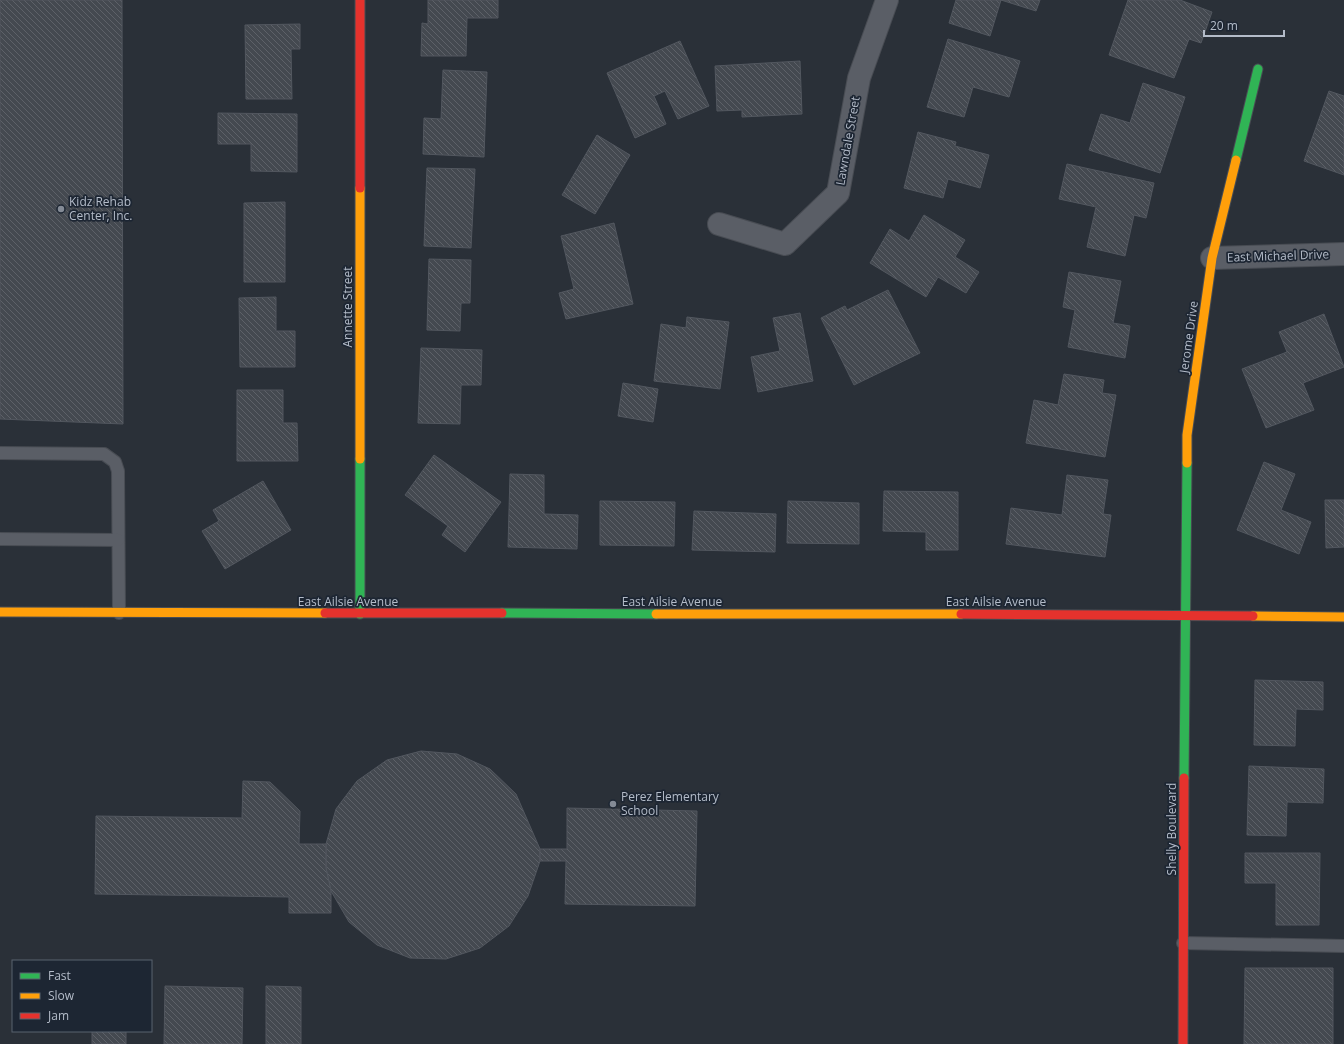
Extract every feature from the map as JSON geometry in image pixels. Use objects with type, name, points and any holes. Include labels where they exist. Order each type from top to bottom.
[{"type":"street","name":"Annette Street","points":[[360,0],[360,614]]},
{"type":"street","name":"Lawndale Street","points":[[719,224],[785,244],[838,194],[859,78],[887,0]]},
{"type":"street","name":"Jerome Drive","points":[[1184,614],[1187,435],[1212,258],[1258,68]]},
{"type":"street","name":"East Michael Drive","points":[[1212,258],[1344,254]]},
{"type":"street","name":"East Ailsie Avenue","points":[[0,612],[360,614],[1184,614],[1344,617]]},
{"type":"street","name":"Shelly Boulevard","points":[[1183,1044],[1184,614]]},
{"type":"lane","points":[[0,453],[104,454],[114,462],[118,471],[119,613]]},
{"type":"lane","points":[[0,539],[118,540]]},
{"type":"lane","points":[[1184,943],[1344,946]]},
{"type":"building","name":"Kidz Rehab Center, Inc.","points":[[0,0],[122,0],[123,424],[0,419]]},
{"type":"building","points":[[428,0],[498,0],[498,18],[467,18],[466,56],[421,56],[422,23],[428,24]]},
{"type":"building","points":[[956,0],[1001,0],[990,36],[949,23]]},
{"type":"building","points":[[1001,0],[1040,0],[1036,11]]},
{"type":"building","points":[[1128,0],[1180,0],[1212,12],[1201,43],[1189,39],[1174,78],[1109,55]]},
{"type":"building","points":[[300,24],[300,49],[291,49],[292,99],[246,99],[245,25]]},
{"type":"building","points":[[948,39],[1020,61],[1009,97],[973,87],[964,117],[927,107]]},
{"type":"building","points":[[680,41],[709,106],[678,119],[665,91],[654,96],[666,124],[635,138],[607,73]]},
{"type":"building","points":[[800,61],[802,114],[742,117],[742,110],[717,111],[715,66]]},
{"type":"building","points":[[443,70],[487,72],[484,157],[423,154],[424,118],[441,119]]},
{"type":"building","points":[[1143,83],[1185,97],[1160,173],[1089,150],[1101,114],[1130,123]]},
{"type":"building","points":[[1329,91],[1344,96],[1344,175],[1304,161]]},
{"type":"building","points":[[218,113],[297,114],[297,172],[251,171],[251,144],[218,144]]},
{"type":"building","points":[[918,132],[956,142],[955,146],[989,155],[980,188],[948,179],[943,198],[904,188]]},
{"type":"building","points":[[597,135],[630,155],[595,214],[562,195]]},
{"type":"building","points":[[1067,164],[1154,183],[1146,218],[1134,215],[1125,256],[1087,247],[1096,207],[1059,199]]},
{"type":"building","points":[[427,168],[475,169],[471,248],[424,246]]},
{"type":"building","points":[[285,202],[285,282],[244,282],[244,203]]},
{"type":"building","points":[[924,215],[965,240],[955,257],[979,272],[966,293],[938,277],[926,297],[870,263],[890,229],[909,241]]},
{"type":"building","points":[[614,223],[633,304],[566,319],[559,293],[574,289],[561,236]]},
{"type":"building","points":[[429,259],[471,260],[470,303],[461,303],[460,331],[427,330]]},
{"type":"building","points":[[1069,272],[1121,281],[1113,323],[1130,326],[1125,358],[1068,347],[1075,310],[1063,307]]},
{"type":"building","points":[[888,290],[920,353],[854,385],[821,318],[845,306],[847,310]]},
{"type":"building","points":[[276,297],[276,331],[295,331],[295,367],[240,367],[239,298]]},
{"type":"building","points":[[800,313],[813,381],[758,392],[751,357],[780,351],[773,318]]},
{"type":"building","points":[[1324,314],[1344,367],[1303,383],[1314,410],[1266,428],[1242,369],[1287,352],[1279,332]]},
{"type":"building","points":[[687,317],[729,322],[720,389],[654,381],[661,324],[686,328]]},
{"type":"building","points":[[421,348],[482,350],[481,385],[461,385],[460,424],[418,423]]},
{"type":"building","points":[[1064,374],[1104,380],[1102,393],[1116,395],[1105,457],[1026,443],[1034,400],[1058,405]]},
{"type":"building","points":[[623,383],[658,389],[653,422],[618,416]]},
{"type":"building","points":[[237,390],[283,390],[283,423],[297,423],[298,461],[237,461]]},
{"type":"building","points":[[434,455],[501,502],[465,552],[442,535],[448,526],[405,495]]},
{"type":"building","points":[[1264,462],[1295,474],[1281,510],[1311,522],[1299,554],[1237,530]]},
{"type":"building","points":[[510,474],[544,475],[544,514],[578,515],[577,549],[508,547]]},
{"type":"building","points":[[1067,475],[1108,480],[1103,514],[1111,515],[1105,557],[1006,544],[1011,508],[1062,515]]},
{"type":"building","points":[[263,481],[291,530],[225,569],[202,531],[219,521],[213,510]]},
{"type":"building","points":[[884,491],[958,492],[958,550],[926,550],[926,532],[883,531]]},
{"type":"building","points":[[1325,500],[1344,500],[1344,547],[1326,548]]},
{"type":"building","points":[[600,501],[675,502],[674,546],[600,545]]},
{"type":"building","points":[[788,501],[859,503],[859,544],[787,543]]},
{"type":"building","points":[[694,511],[776,514],[775,552],[692,550]]},
{"type":"building","points":[[1255,680],[1323,682],[1323,710],[1296,709],[1295,746],[1254,745]]},
{"type":"building","points":[[421,751],[457,754],[490,769],[516,794],[540,849],[540,861],[528,896],[509,926],[480,948],[446,959],[410,958],[377,945],[349,922],[331,891],[326,868],[326,844],[336,809],[357,781],[387,760]]},
{"type":"building","points":[[1249,766],[1324,769],[1323,803],[1287,802],[1286,836],[1247,835]]},
{"type":"building","points":[[243,781],[270,782],[300,811],[299,844],[326,844],[326,868],[331,891],[331,913],[289,913],[289,897],[95,894],[96,816],[242,818]]},
{"type":"building","points":[[567,808],[697,811],[695,906],[565,904],[566,861],[540,861],[540,849],[567,849]]},
{"type":"building","points":[[1245,853],[1320,853],[1319,925],[1276,925],[1276,883],[1245,883]]},
{"type":"building","points":[[1245,968],[1333,968],[1333,1044],[1244,1044]]},
{"type":"building","points":[[165,986],[243,988],[242,1044],[164,1044]]},
{"type":"building","points":[[266,986],[301,987],[301,1044],[266,1044]]},
{"type":"building","points":[[92,1032],[126,1032],[126,1044],[92,1044]]},
{"type":"traffic: fast","points":[[1236,160],[1258,69]]},
{"type":"traffic: fast","points":[[360,459],[360,614]]},
{"type":"traffic: fast","points":[[1184,778],[1187,463]]},
{"type":"traffic: fast","points":[[502,613],[656,614]]},
{"type":"traffic: slow","points":[[1187,463],[1187,435],[1212,258],[1236,160]]},
{"type":"traffic: slow","points":[[360,188],[360,459]]},
{"type":"traffic: slow","points":[[0,612],[325,613]]},
{"type":"traffic: slow","points":[[656,614],[961,614]]},
{"type":"traffic: slow","points":[[1253,616],[1344,617]]},
{"type":"traffic: jam","points":[[360,0],[360,188]]},
{"type":"traffic: jam","points":[[325,613],[502,613]]},
{"type":"traffic: jam","points":[[961,614],[1253,616]]},
{"type":"traffic: jam","points":[[1183,1044],[1184,778]]},
{"type":"place","name":"Kidz Rehab Center, Inc.","points":[[61,209]]},
{"type":"place","name":"Perez Elementary School","points":[[613,804]]}]
